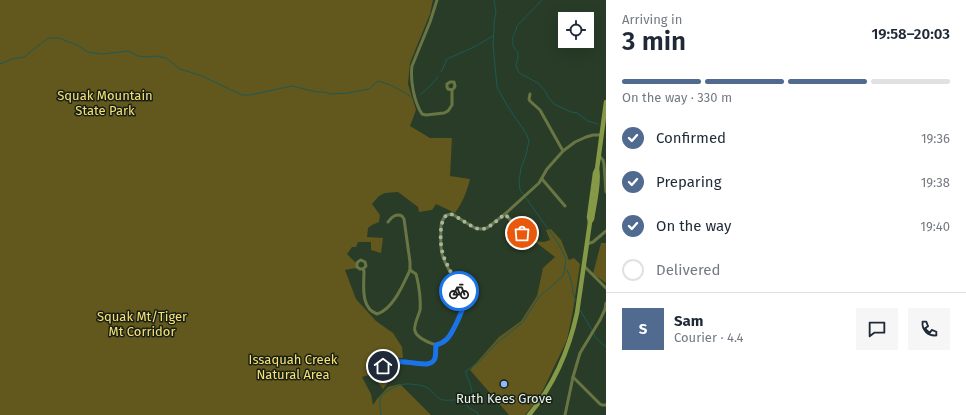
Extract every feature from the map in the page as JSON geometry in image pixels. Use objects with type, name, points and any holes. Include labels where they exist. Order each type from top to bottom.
[{"type":"main road","points":[[529,415],[557,373],[569,344],[577,313],[590,222],[588,217],[594,196],[595,174],[599,156],[606,102]]},
{"type":"street","points":[[437,0],[430,22],[412,66],[411,74],[413,92],[420,112],[426,115],[448,111],[452,105],[452,90]]},
{"type":"street","points":[[530,94],[530,100],[540,110],[563,151]]},
{"type":"street","points":[[410,270],[416,274],[420,304],[420,310],[414,331],[424,340],[436,345],[445,341],[451,334],[464,302],[462,295],[455,285],[443,255],[441,243],[442,220],[448,215],[452,214],[478,229],[490,226],[542,179],[547,169],[563,151],[575,142],[586,137],[601,135]]},
{"type":"street","points":[[599,156],[603,160],[604,164],[606,192]]},
{"type":"street","points":[[542,179],[566,206]]},
{"type":"street","points":[[505,214],[530,242]]},
{"type":"street","points":[[364,269],[365,299],[371,310],[377,314],[392,303],[410,270],[403,217],[401,215],[396,215],[388,222]]},
{"type":"street","points":[[587,244],[593,242],[606,231]]},
{"type":"street","points":[[584,266],[605,287],[606,292]]},
{"type":"street","points":[[565,415],[580,353],[600,321],[606,303]]},
{"type":"street","points":[[379,368],[388,363],[394,362],[432,363],[434,362],[436,345]]},
{"type":"street","points":[[573,377],[600,404],[606,405]]},
{"type":"green space","points":[[0,0],[433,0],[430,14],[410,63],[408,84],[416,110],[410,126],[430,138],[452,138],[450,176],[470,179],[468,188],[455,213],[436,204],[432,210],[419,212],[418,207],[398,192],[385,193],[379,196],[372,204],[380,215],[379,222],[368,228],[367,237],[383,238],[381,253],[371,250],[371,242],[358,242],[356,247],[352,247],[347,254],[356,263],[356,268],[345,270],[356,299],[376,321],[393,333],[402,347],[403,358],[387,358],[375,369],[387,384],[383,389],[372,374],[362,377],[371,394],[373,405],[388,387],[400,384],[431,415],[0,415]]},
{"type":"green space","points":[[551,229],[561,240],[569,260],[574,258],[580,264],[567,340],[543,390],[534,404],[525,415],[509,415],[470,370],[499,337],[521,321],[537,296],[543,268],[555,257],[534,241],[544,242],[550,240],[546,230]]},
{"type":"green space","points":[[601,243],[606,243],[606,283],[593,274]]},
{"type":"waterway","points":[[494,0],[496,11],[493,44],[497,87],[508,107],[526,133],[529,141],[521,168],[519,182],[520,190],[524,195]]},
{"type":"waterway","points":[[542,0],[516,27],[517,28],[512,44],[518,52],[516,65],[518,71],[538,83],[554,104],[571,112],[577,113],[588,121],[598,124]]},
{"type":"waterway","points":[[441,72],[447,59],[474,47],[493,36]]},
{"type":"waterway","points":[[0,64],[12,59],[24,57],[48,38],[59,38],[79,46],[88,52],[103,54],[128,51],[138,56],[156,56],[166,58],[180,69],[202,76],[242,95],[250,95],[292,86],[331,94],[348,93],[369,89],[378,81],[387,84],[411,97]]},
{"type":"waterway","points":[[420,95],[438,77]]},
{"type":"waterway","points":[[381,415],[381,397],[393,388],[405,384],[426,387],[438,398],[443,400],[471,398],[472,389],[466,371],[480,361],[498,342],[523,322],[539,297],[563,276],[566,259],[558,243],[526,198]]},
{"type":"waterway","points":[[566,269],[576,301]]},
{"type":"waterway","points":[[580,310],[592,330]]},
{"type":"waterway","points":[[594,334],[595,337],[606,347]]},
{"type":"waterway","points":[[462,399],[469,408],[479,415]]},
{"type":"way so far","points":[[459,291],[455,285],[443,255],[441,234],[442,220],[444,218],[452,214],[475,228],[485,229],[505,214],[522,233]]},
{"type":"place","name":"Ruth Kees Grove","points":[[504,384]]},
{"type":"route","points":[[383,366],[394,362],[429,364],[434,362],[436,345],[445,341],[451,334],[464,305],[464,300],[459,291]]},
{"type":"park label","name":"Squak Mountain State Park","points":[[105,102]]},
{"type":"park label","name":"Squak Mt/Tiger Mt Corridor","points":[[142,324]]},
{"type":"park label","name":"Issaquah Creek Natural Area","points":[[293,366]]}]
